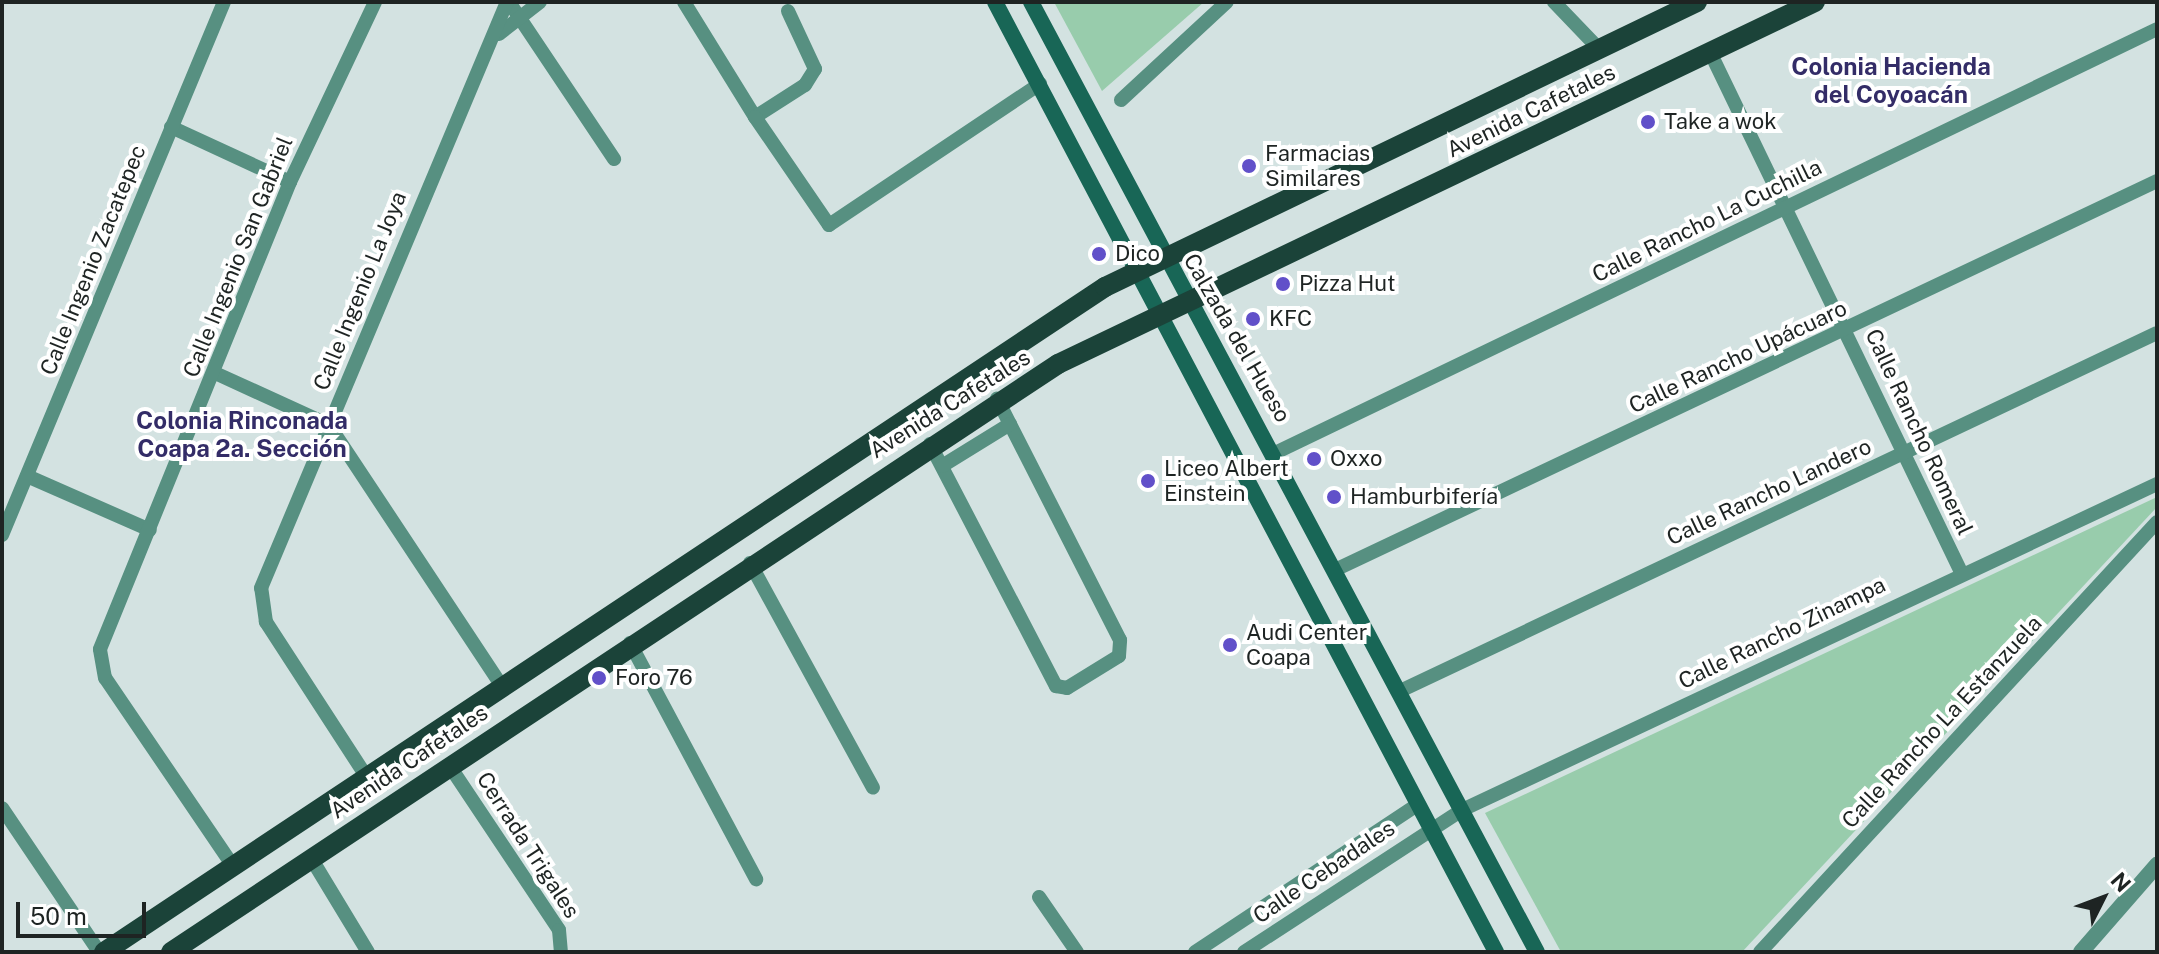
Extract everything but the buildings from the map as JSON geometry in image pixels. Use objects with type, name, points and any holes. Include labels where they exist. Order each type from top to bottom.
[{"type":"main road","points":[[995,2],[1040,84],[1132,273],[1496,952]]},
{"type":"main road","name":"Calzada del Hueso","points":[[1031,2],[1188,302],[1277,452],[1537,952]]},
{"type":"main road","name":"Avenida Cafetales","points":[[102,952],[1132,273],[1697,2]]},
{"type":"main road","name":"Avenida Cafetales","points":[[171,952],[750,563],[936,455],[1156,317],[1815,2]]},
{"type":"street","name":"Calle Ingenio Zacatepec","points":[[2,535],[224,2]]},
{"type":"street","name":"Calle Ingenio San Gabriel","points":[[233,866],[100,663],[290,182],[375,2]]},
{"type":"street","points":[[508,2],[523,13],[614,159]]},
{"type":"street","name":"Calle Ingenio La Joya","points":[[366,776],[261,606],[329,425],[458,112],[499,34],[508,2]]},
{"type":"street","name":"Calle Ingenio La Joya","points":[[499,34],[540,2]]},
{"type":"street","points":[[684,2],[755,117],[829,225],[1040,84]]},
{"type":"street","points":[[1121,100],[1227,2]]},
{"type":"street","points":[[1554,2],[1599,49]]},
{"type":"street","points":[[755,117],[805,85],[815,69],[788,11]]},
{"type":"street","name":"Calle Rancho La Cuchilla","points":[[1277,452],[2157,29]]},
{"type":"street","name":"Calle Rancho Romeral","points":[[1710,52],[1961,572]]},
{"type":"street","points":[[171,127],[290,182]]},
{"type":"street","name":"Calle Rancho Upácuaro","points":[[1337,569],[2157,181]]},
{"type":"street","name":"Calle Rancho Landero","points":[[1400,691],[2157,333]]},
{"type":"street","points":[[215,373],[329,425],[502,686]]},
{"type":"street","points":[[936,455],[1056,686],[1067,688],[1124,650],[1004,412]]},
{"type":"street","points":[[27,476],[150,530]]},
{"type":"street","name":"Calle Rancho Zinampa","points":[[1429,828],[1961,572],[2157,484]]},
{"type":"street","name":"Calle Rancho La Estanzuela","points":[[1760,952],[2157,522]]},
{"type":"street","points":[[750,563],[873,788]]},
{"type":"street","points":[[630,643],[756,879]]},
{"type":"street","name":"Cerrada Trigales","points":[[449,765],[559,930],[561,952]]},
{"type":"street","points":[[1195,952],[1417,805]]},
{"type":"street","points":[[2,808],[102,952]]},
{"type":"street","name":"Calle Cebadales","points":[[1244,952],[1429,828]]},
{"type":"street","points":[[311,858],[368,952]]},
{"type":"street","points":[[1332,861],[1346,883]]},
{"type":"street","points":[[2081,952],[2157,865]]},
{"type":"street","points":[[1039,897],[1077,952]]},
{"type":"green space","points":[[1054,2],[1204,2],[1102,91]]},
{"type":"green space","points":[[2157,497],[2157,507],[1742,952],[1561,952],[1485,813]]},
{"type":"place","name":"Take a wok","points":[[1648,122]]},
{"type":"place","name":"Farmacias Similares","points":[[1249,166]]},
{"type":"place","name":"Dico","points":[[1099,254]]},
{"type":"place","name":"Pizza Hut","points":[[1283,284]]},
{"type":"place","name":"KFC","points":[[1253,319]]},
{"type":"place","name":"Oxxo","points":[[1314,459]]},
{"type":"place","name":"Liceo Albert Einstein","points":[[1148,481]]},
{"type":"place","name":"Hamburbifería","points":[[1334,497]]},
{"type":"place","name":"Audi Center Coapa","points":[[1230,645]]},
{"type":"place","name":"Foro 76","points":[[599,678]]},
{"type":"district","name":"Colonia Hacienda del Coyoacán","points":[[1891,81]]},
{"type":"district","name":"Colonia Rinconada Coapa 2a. Sección","points":[[242,435]]}]
